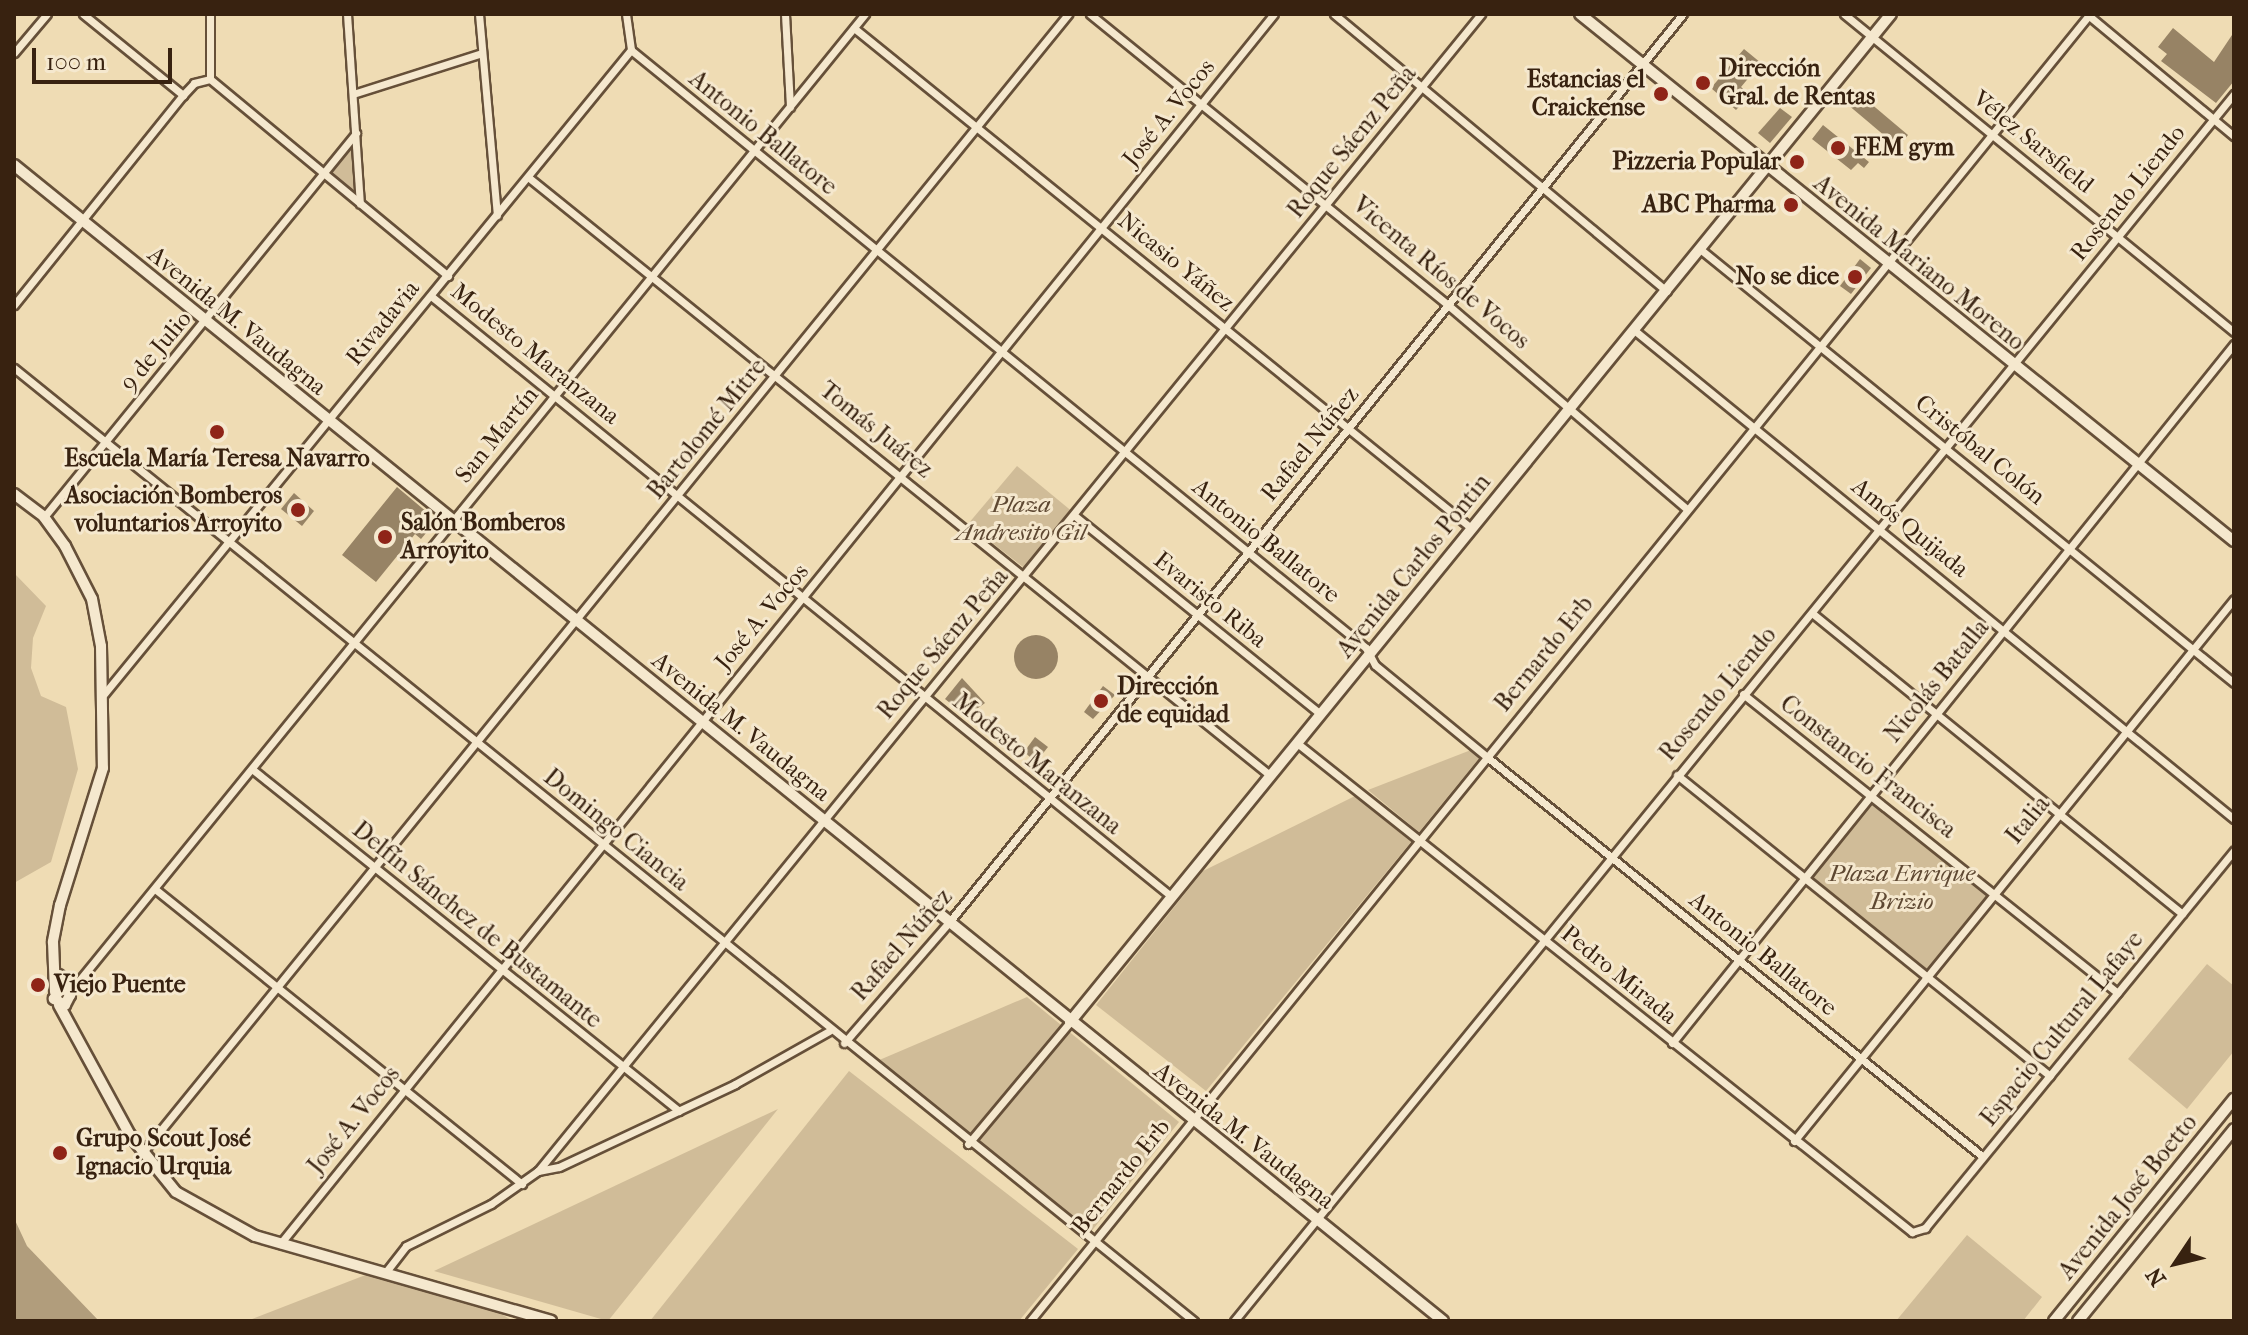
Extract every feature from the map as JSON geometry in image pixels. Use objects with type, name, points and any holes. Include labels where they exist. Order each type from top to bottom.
[{"type":"main road","name":"Avenida Mariano Moreno","points":[[1580,14],[2234,541]]},
{"type":"main road","name":"Avenida Carlos Pontin","points":[[1070,1022],[1891,14]]},
{"type":"main road","name":"Avenida M. Vaudagna","points":[[14,165],[328,422],[703,720],[1192,1122],[1443,1321]]},
{"type":"main road","points":[[14,494],[44,517],[92,599],[104,694],[103,768],[53,942],[63,996],[81,1043],[143,1152],[176,1192],[280,1244],[551,1321]]},
{"type":"main road","name":"Avenida José Boetto","points":[[2054,1321],[2234,1099]]},
{"type":"main road","name":"Avenida José Boetto","points":[[2078,1321],[2234,1129]]},
{"type":"main road","points":[[503,1306],[533,1321]]},
{"type":"street","points":[[14,53],[47,14]]},
{"type":"street","points":[[83,14],[183,95]]},
{"type":"street","points":[[14,305],[183,95],[194,83],[210,79],[210,14]]},
{"type":"street","points":[[347,14],[360,204]]},
{"type":"street","points":[[479,14],[497,216]]},
{"type":"street","points":[[626,14],[631,50]]},
{"type":"street","points":[[785,14],[790,107]]},
{"type":"street","name":"San Martín","points":[[63,996],[155,889],[865,14]]},
{"type":"street","name":"Bartolomé Mitre","points":[[143,1152],[378,870],[477,743],[1068,14]]},
{"type":"street","name":"Vicenta Ríos de Vocos","points":[[1090,14],[1448,305],[1686,508]]},
{"type":"street","name":"José A. Vocos","points":[[280,1244],[602,844],[903,478],[1274,14]]},
{"type":"street","points":[[1334,14],[1667,291]]},
{"type":"street","name":"Roque Sáenz Peña","points":[[385,1273],[406,1246],[522,1184],[538,1171],[624,1071],[821,818],[1026,577],[1481,14]]},
{"type":"street","name":"Rafael Núñez","points":[[844,1043],[950,921],[1683,14]]},
{"type":"street","name":"Vélez Sarsfield","points":[[1844,14],[2234,332]]},
{"type":"street","points":[[2088,15],[2234,136]]},
{"type":"street","name":"Bernardo Erb","points":[[1030,1321],[1884,262],[2088,15]]},
{"type":"street","name":"Nicasio Yáñez","points":[[854,28],[1471,528]]},
{"type":"street","name":"Antonio Ballatore","points":[[631,50],[1125,455],[1249,552],[1487,757],[1983,1157]]},
{"type":"street","name":"Rivadavia","points":[[104,694],[231,543],[631,50]]},
{"type":"street","points":[[353,94],[482,53]]},
{"type":"street","name":"Modesto Maranzana","points":[[210,79],[448,276]]},
{"type":"street","name":"Rosendo Liendo","points":[[1234,1321],[2234,94]]},
{"type":"street","name":"9 de Julio","points":[[44,517],[206,322],[356,133]]},
{"type":"street","name":"Tomás Juárez","points":[[528,177],[654,274],[1271,776]]},
{"type":"street","name":"Cristóbal Colón","points":[[1700,249],[2234,683]]},
{"type":"street","name":"Modesto Maranzana","points":[[431,296],[679,495],[1048,800],[1172,897]]},
{"type":"street","name":"Amós Quijada","points":[[1634,330],[1754,424],[2234,819]]},
{"type":"street","name":"Nicolás Batalla","points":[[1672,1043],[2234,344]]},
{"type":"street","name":"Domingo Ciancia","points":[[14,368],[968,1144],[1194,1321]]},
{"type":"street","name":"Evaristo Riba","points":[[1075,516],[1320,714]]},
{"type":"street","name":"Italia","points":[[1794,1141],[2234,599]]},
{"type":"street","points":[[1812,613],[2182,914]]},
{"type":"street","name":"Constancio Francisca","points":[[1743,694],[2117,993]]},
{"type":"street","name":"Pedro Mirada","points":[[1297,743],[1905,1229],[1919,1233]]},
{"type":"street","name":"Delfín Sánchez de Bustamante","points":[[252,769],[624,1071],[679,1111]]},
{"type":"street","points":[[1677,775],[2050,1076]]},
{"type":"street","name":"Espacio Cultural Lafaye","points":[[1919,1233],[2234,850]]},
{"type":"street","points":[[155,889],[402,1093],[522,1184]]},
{"type":"street","name":"Avenida Carlos Pontin","points":[[968,1144],[1070,1022]]},
{"type":"street","points":[[538,1171],[559,1167],[679,1111],[829,1031]]},
{"type":"green space","points":[[354,142],[354,192],[329,171]]},
{"type":"green space","name":"Plaza Andresito Gil","points":[[1017,466],[1074,513],[1027,570],[968,524]]},
{"type":"green space","points":[[14,573],[46,606],[33,638],[31,668],[41,696],[66,707],[78,769],[51,862],[14,883]]},
{"type":"green space","points":[[1471,750],[1480,757],[1419,832],[1368,790]]},
{"type":"green space","points":[[1355,796],[1411,842],[1206,1091],[1096,1005],[1203,871]]},
{"type":"green space","name":"Plaza Enrique Brizio","points":[[1872,798],[1991,893],[1926,974],[1808,879]]},
{"type":"green space","points":[[2207,964],[2234,986],[2234,1051],[2187,1109],[2128,1059]]},
{"type":"green space","points":[[1027,997],[1179,1122],[1090,1233],[870,1064]]},
{"type":"green space","points":[[849,1071],[1078,1249],[1019,1321],[650,1321]]},
{"type":"green space","points":[[778,1109],[608,1321],[434,1271]]},
{"type":"green space","points":[[1967,1235],[2042,1297],[2023,1321],[1896,1321]]},
{"type":"green space","points":[[368,1274],[498,1312],[513,1321],[247,1321]]},
{"type":"shaded area","points":[[14,1218],[27,1246],[99,1321],[14,1321]]},
{"type":"building","points":[[2173,28],[2214,62],[2234,32],[2234,81],[2216,103],[2161,61],[2167,54],[2158,47]]},
{"type":"building","points":[[1744,49],[1761,63],[1741,87],[1750,95],[1736,110],[1711,88]]},
{"type":"building","points":[[1857,92],[1908,135],[1898,147],[1847,104]]},
{"type":"building","points":[[1780,108],[1792,117],[1770,143],[1758,133]]},
{"type":"building","name":"FEM gym","points":[[1823,125],[1869,162],[1864,168],[1858,163],[1851,170],[1812,139]]},
{"type":"building","name":"No se dice","points":[[1860,259],[1871,268],[1851,294],[1840,286]]},
{"type":"building","name":"Salón Bomberos Arroyito","points":[[397,487],[428,513],[423,518],[432,526],[421,539],[415,534],[376,582],[342,555]]},
{"type":"building","name":"Asociación Bomberos voluntarios Arroyito","points":[[294,493],[314,511],[302,526],[281,509]]},
{"type":"building","points":[[1036,635],[1052,641],[1058,657],[1052,673],[1036,679],[1020,673],[1014,657],[1020,641]]},
{"type":"building","points":[[962,678],[985,703],[967,716],[945,699]]},
{"type":"building","name":"Dirección de equidad","points":[[1103,686],[1115,695],[1093,719],[1084,712]]},
{"type":"building","points":[[1035,737],[1048,747],[1036,762],[1024,752]]},
{"type":"place","name":"Dirección Gral. de Rentas","points":[[1703,83]]},
{"type":"place","name":"Estancias el Craickense","points":[[1661,94]]},
{"type":"place","name":"FEM gym","points":[[1838,148]]},
{"type":"place","name":"Pizzeria Popular","points":[[1797,162]]},
{"type":"place","name":"ABC Pharma","points":[[1791,205]]},
{"type":"place","name":"No se dice","points":[[1855,277]]},
{"type":"place","name":"Escuela María Teresa Navarro","points":[[217,432]]},
{"type":"place","name":"Asociación Bomberos voluntarios Arroyito","points":[[298,510]]},
{"type":"place","name":"Salón Bomberos Arroyito","points":[[385,537]]},
{"type":"place","name":"Dirección de equidad","points":[[1101,701]]},
{"type":"place","name":"Viejo Puente","points":[[38,985]]},
{"type":"place","name":"Grupo Scout José Ignacio Urquia","points":[[60,1153]]}]
